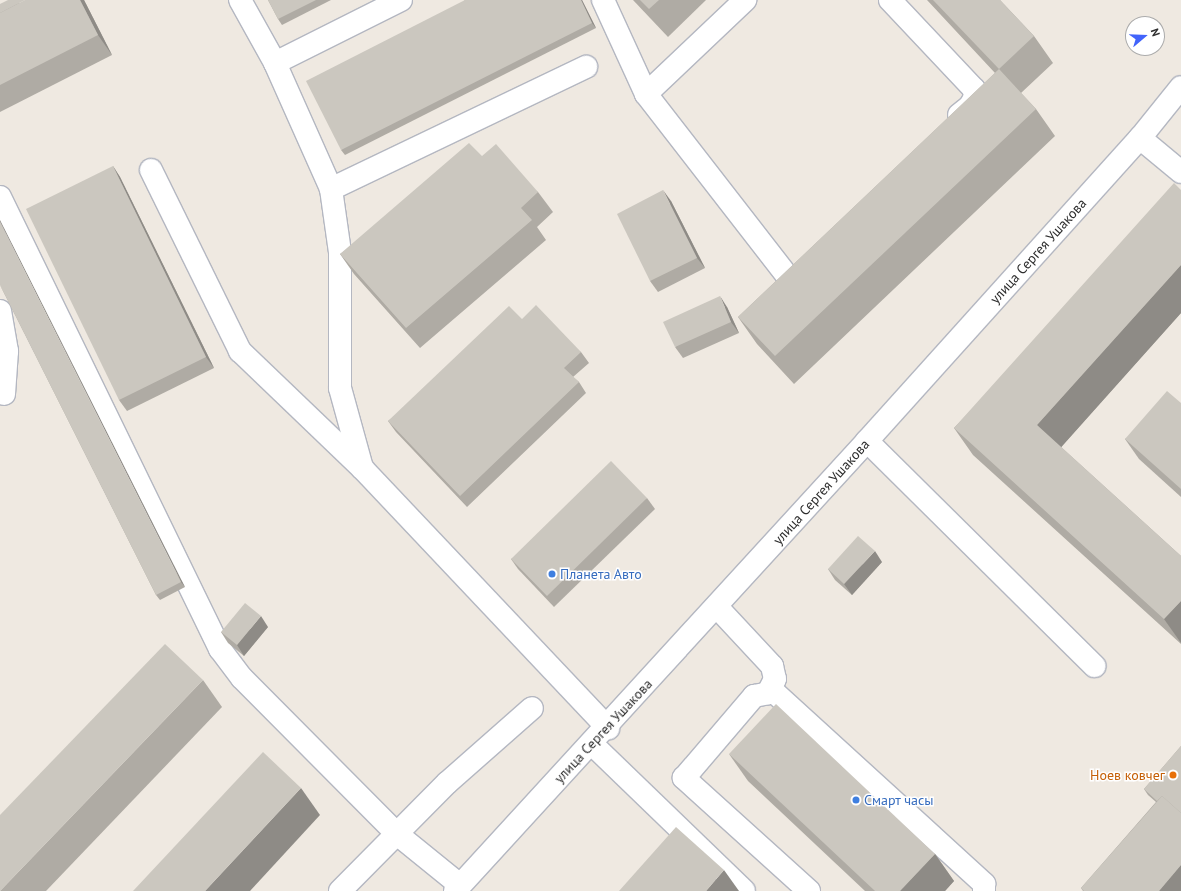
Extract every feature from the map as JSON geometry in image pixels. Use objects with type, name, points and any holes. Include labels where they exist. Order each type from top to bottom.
[{"type":"street","points":[[240,0],[275,63],[330,189],[340,252],[340,388],[363,469]]},
{"type":"street","points":[[275,63],[401,0]]},
{"type":"street","points":[[603,0],[646,94],[788,277]]},
{"type":"street","points":[[646,94],[745,0]]},
{"type":"street","points":[[890,0],[974,89],[975,97],[970,106],[942,132]]},
{"type":"street","points":[[330,189],[586,68]]},
{"type":"street","name":"улица Сергея Ушакова","points":[[457,888],[608,728],[1140,138],[1181,87]]},
{"type":"street","points":[[1140,138],[1181,172]]},
{"type":"street","points":[[151,170],[240,351],[363,469],[608,728]]},
{"type":"street","points":[[0,197],[220,649],[242,678],[397,834],[457,888]]},
{"type":"street","points":[[770,292],[805,261]]},
{"type":"street","points":[[0,311],[7,351],[4,394]]},
{"type":"street","points":[[867,441],[1094,666]]},
{"type":"street","points":[[717,607],[772,666],[775,680],[768,693]]},
{"type":"street","points":[[810,891],[684,778],[754,696],[774,692],[987,889]]},
{"type":"street","points":[[340,891],[447,783],[532,708]]},
{"type":"street","points":[[592,744],[677,843],[744,891]]},
{"type":"building","points":[[8,0],[25,0],[0,13],[0,4]]},
{"type":"building","points":[[25,0],[80,0],[98,35],[0,85],[0,13]]},
{"type":"building","points":[[268,0],[316,0],[278,19]]},
{"type":"building","points":[[465,0],[581,0],[592,23],[341,150],[306,81]]},
{"type":"building","points":[[640,0],[659,0],[649,9]]},
{"type":"building","points":[[933,0],[1000,0],[1034,36],[999,69]]},
{"type":"building","points":[[999,69],[1036,109],[775,356],[738,317]]},
{"type":"building","points":[[469,143],[482,156],[496,144],[538,192],[521,208],[532,220],[406,328],[340,254]]},
{"type":"building","points":[[113,166],[206,357],[119,400],[26,209]]},
{"type":"building","points":[[1174,183],[1181,190],[1181,265],[1037,425],[1181,556],[1181,601],[1164,619],[954,428]]},
{"type":"building","points":[[663,190],[697,258],[650,281],[617,214]]},
{"type":"building","points":[[0,222],[181,582],[156,595],[0,285]]},
{"type":"building","points":[[720,296],[731,322],[675,347],[663,322]]},
{"type":"building","points":[[536,305],[581,352],[564,368],[579,382],[460,496],[388,421],[509,306],[522,319]]},
{"type":"building","points":[[1167,391],[1181,403],[1181,489],[1125,439]]},
{"type":"building","points":[[611,461],[647,498],[547,596],[511,559]]},
{"type":"building","points":[[858,536],[875,551],[844,584],[828,569]]},
{"type":"building","points":[[245,603],[261,616],[237,645],[221,632]]},
{"type":"building","points":[[165,644],[203,680],[0,891],[0,815]]},
{"type":"building","points":[[776,704],[935,854],[900,891],[875,891],[729,754]]},
{"type":"building","name":"Ноев ковчег","points":[[1181,746],[1181,813],[1162,796],[1157,801],[1144,789]]},
{"type":"building","points":[[263,752],[301,788],[205,891],[133,891]]},
{"type":"building","points":[[1162,796],[1181,813],[1181,865],[1159,891],[1084,891],[1081,888]]},
{"type":"building","points":[[676,827],[724,870],[706,891],[619,891]]},
{"type":"place","name":"Планета Авто","points":[[552,574]]},
{"type":"place","name":"Ноев ковчег","points":[[1173,775]]},
{"type":"place","name":"Смарт часы","points":[[856,800]]}]
